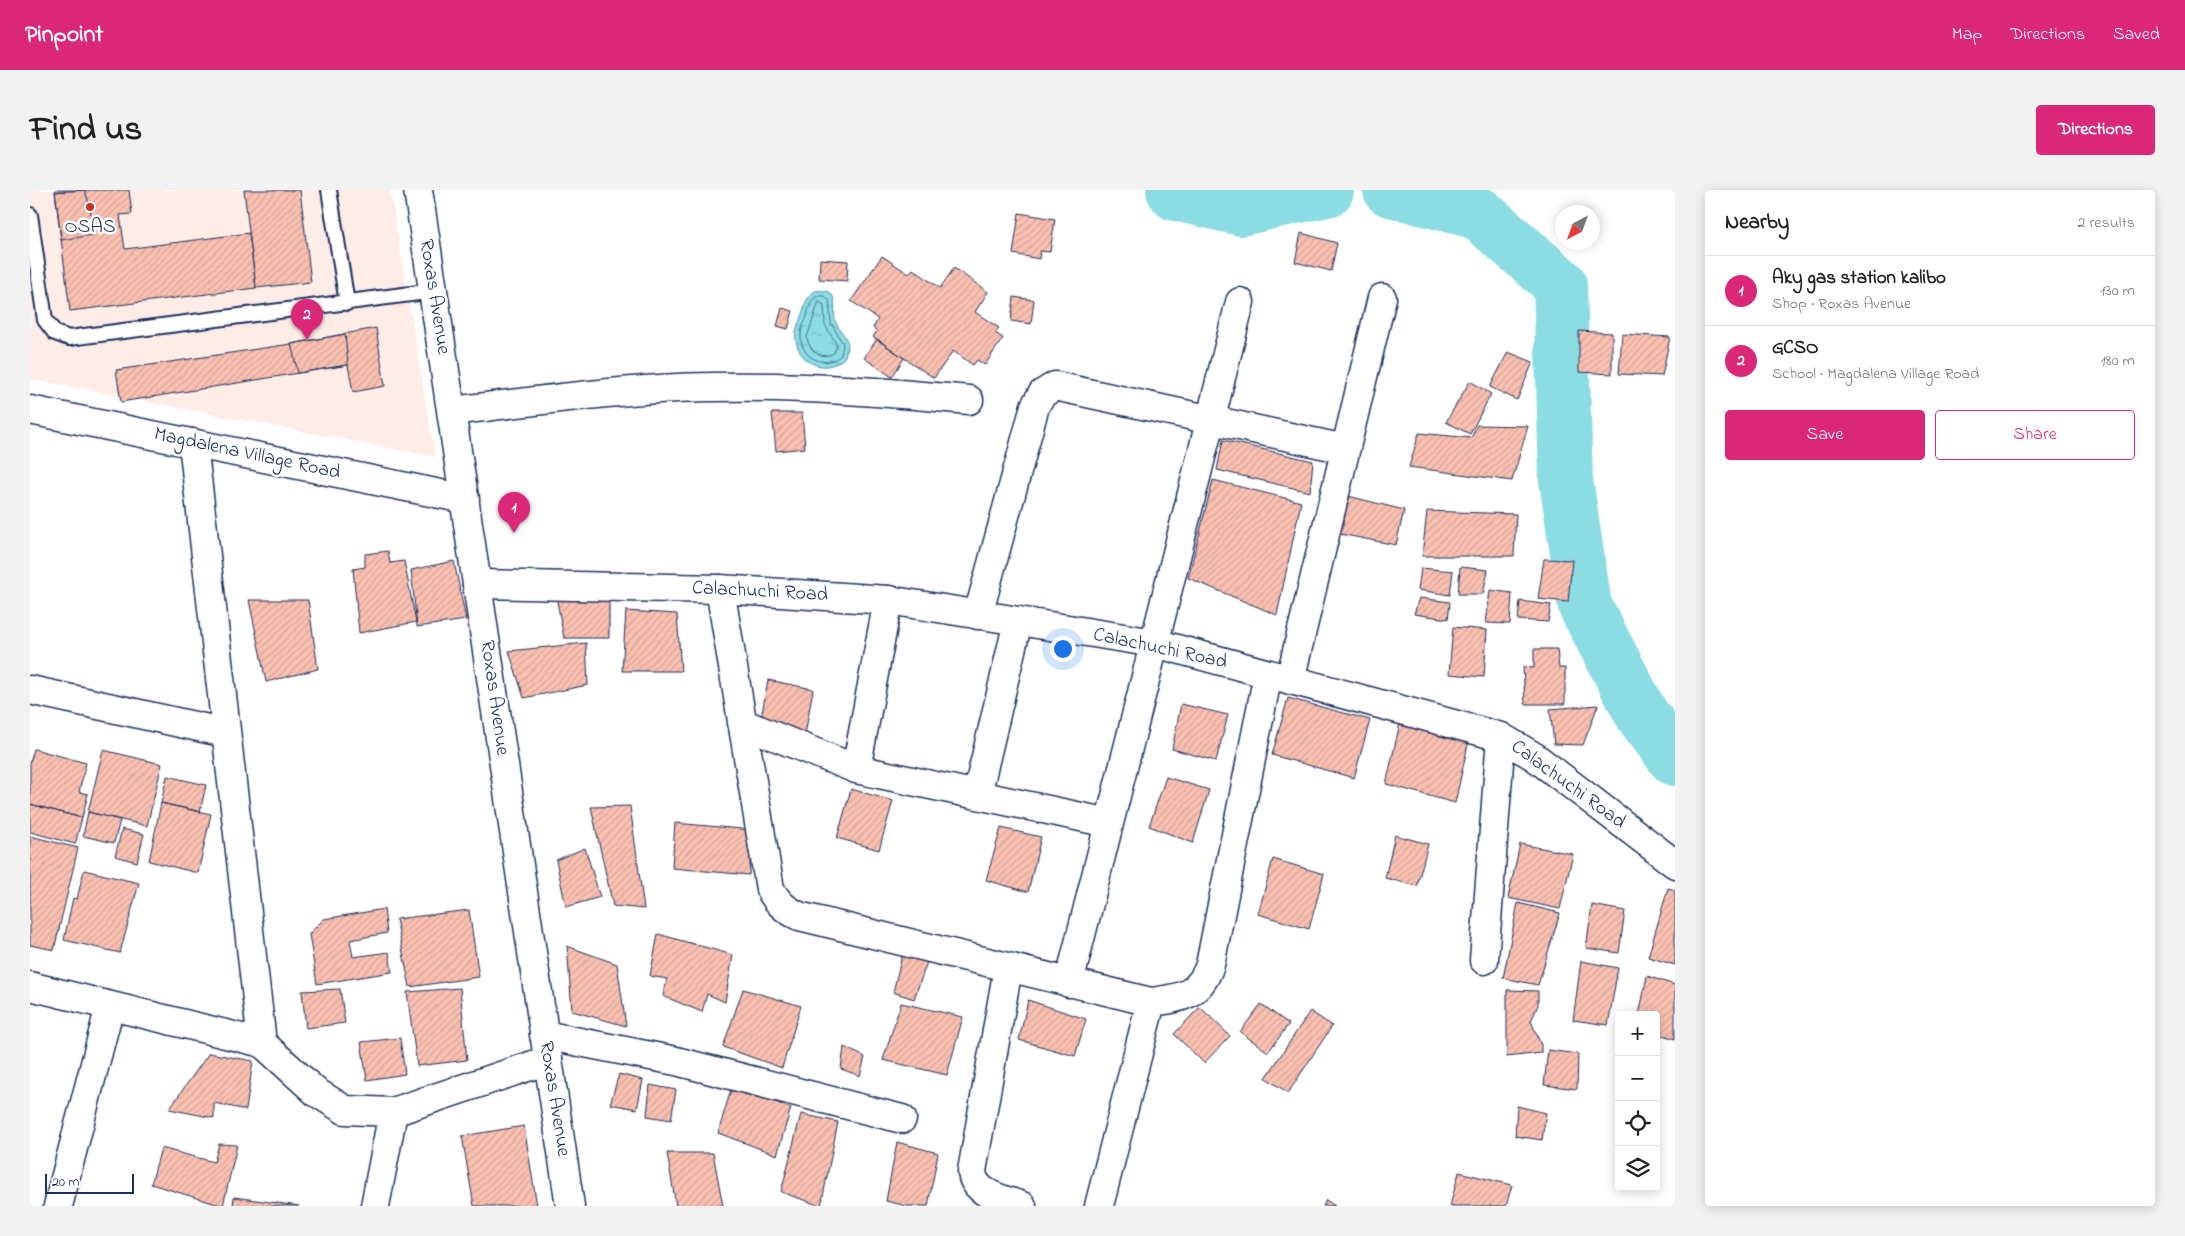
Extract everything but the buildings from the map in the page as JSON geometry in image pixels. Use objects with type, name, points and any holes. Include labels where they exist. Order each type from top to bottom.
[{"type":"street","name":"Roxas Avenue","points":[[418,190],[570,1206]]},
{"type":"street","points":[[720,589],[770,889],[777,901],[786,910],[799,916],[1151,1002],[1187,995],[1198,987],[1208,971],[1279,677],[1346,449],[1382,298]]},
{"type":"street","points":[[1069,983],[1240,302]]},
{"type":"street","points":[[978,615],[1035,406],[1042,394],[1054,386],[1346,449]]},
{"type":"street","points":[[452,412],[563,397],[711,387],[832,388],[969,400]]},
{"type":"street","name":"Magdalena Village Road","points":[[30,410],[465,499]]},
{"type":"street","points":[[192,443],[262,1043]]},
{"type":"street","name":"Calachuchi Road","points":[[477,584],[720,589],[888,600],[1154,643],[1501,737],[1535,757],[1675,864]]},
{"type":"street","points":[[856,769],[888,600]]},
{"type":"street","points":[[977,795],[1018,621]]},
{"type":"street","points":[[30,690],[226,733]]},
{"type":"street","points":[[742,723],[856,769],[1109,823]]},
{"type":"street","points":[[1484,960],[1501,737]]},
{"type":"street","points":[[1008,968],[972,1178],[979,1188],[1022,1206]]},
{"type":"street","points":[[30,986],[262,1043],[316,1092],[345,1110],[393,1112],[546,1048],[676,1061],[902,1119]]},
{"type":"street","points":[[1099,1206],[1151,1002]]},
{"type":"street","points":[[58,1206],[110,1006]]},
{"type":"street","points":[[374,1206],[393,1112]]},
{"type":"lane","points":[[329,190],[347,303]]},
{"type":"lane","points":[[30,214],[31,236],[46,320],[55,333],[62,336],[77,337],[434,291]]},
{"type":"shaded area","points":[[30,190],[390,190],[435,457],[30,379]]},
{"type":"water","points":[[815,291],[829,292],[833,296],[836,323],[848,344],[845,357],[831,365],[815,365],[808,361],[798,349],[796,340],[796,330],[805,304]]},
{"type":"waterway","points":[[1173,190],[1176,194],[1241,209],[1327,190]]},
{"type":"waterway","points":[[1390,190],[1478,213],[1560,284],[1566,480],[1585,606],[1642,715],[1675,759]]},
{"type":"place","name":"OSAS","points":[[90,207]]},
{"type":"place","name":"GCSO","points":[[307,340]]},
{"type":"place","name":"Aky gas station kalibo","points":[[514,533]]}]
